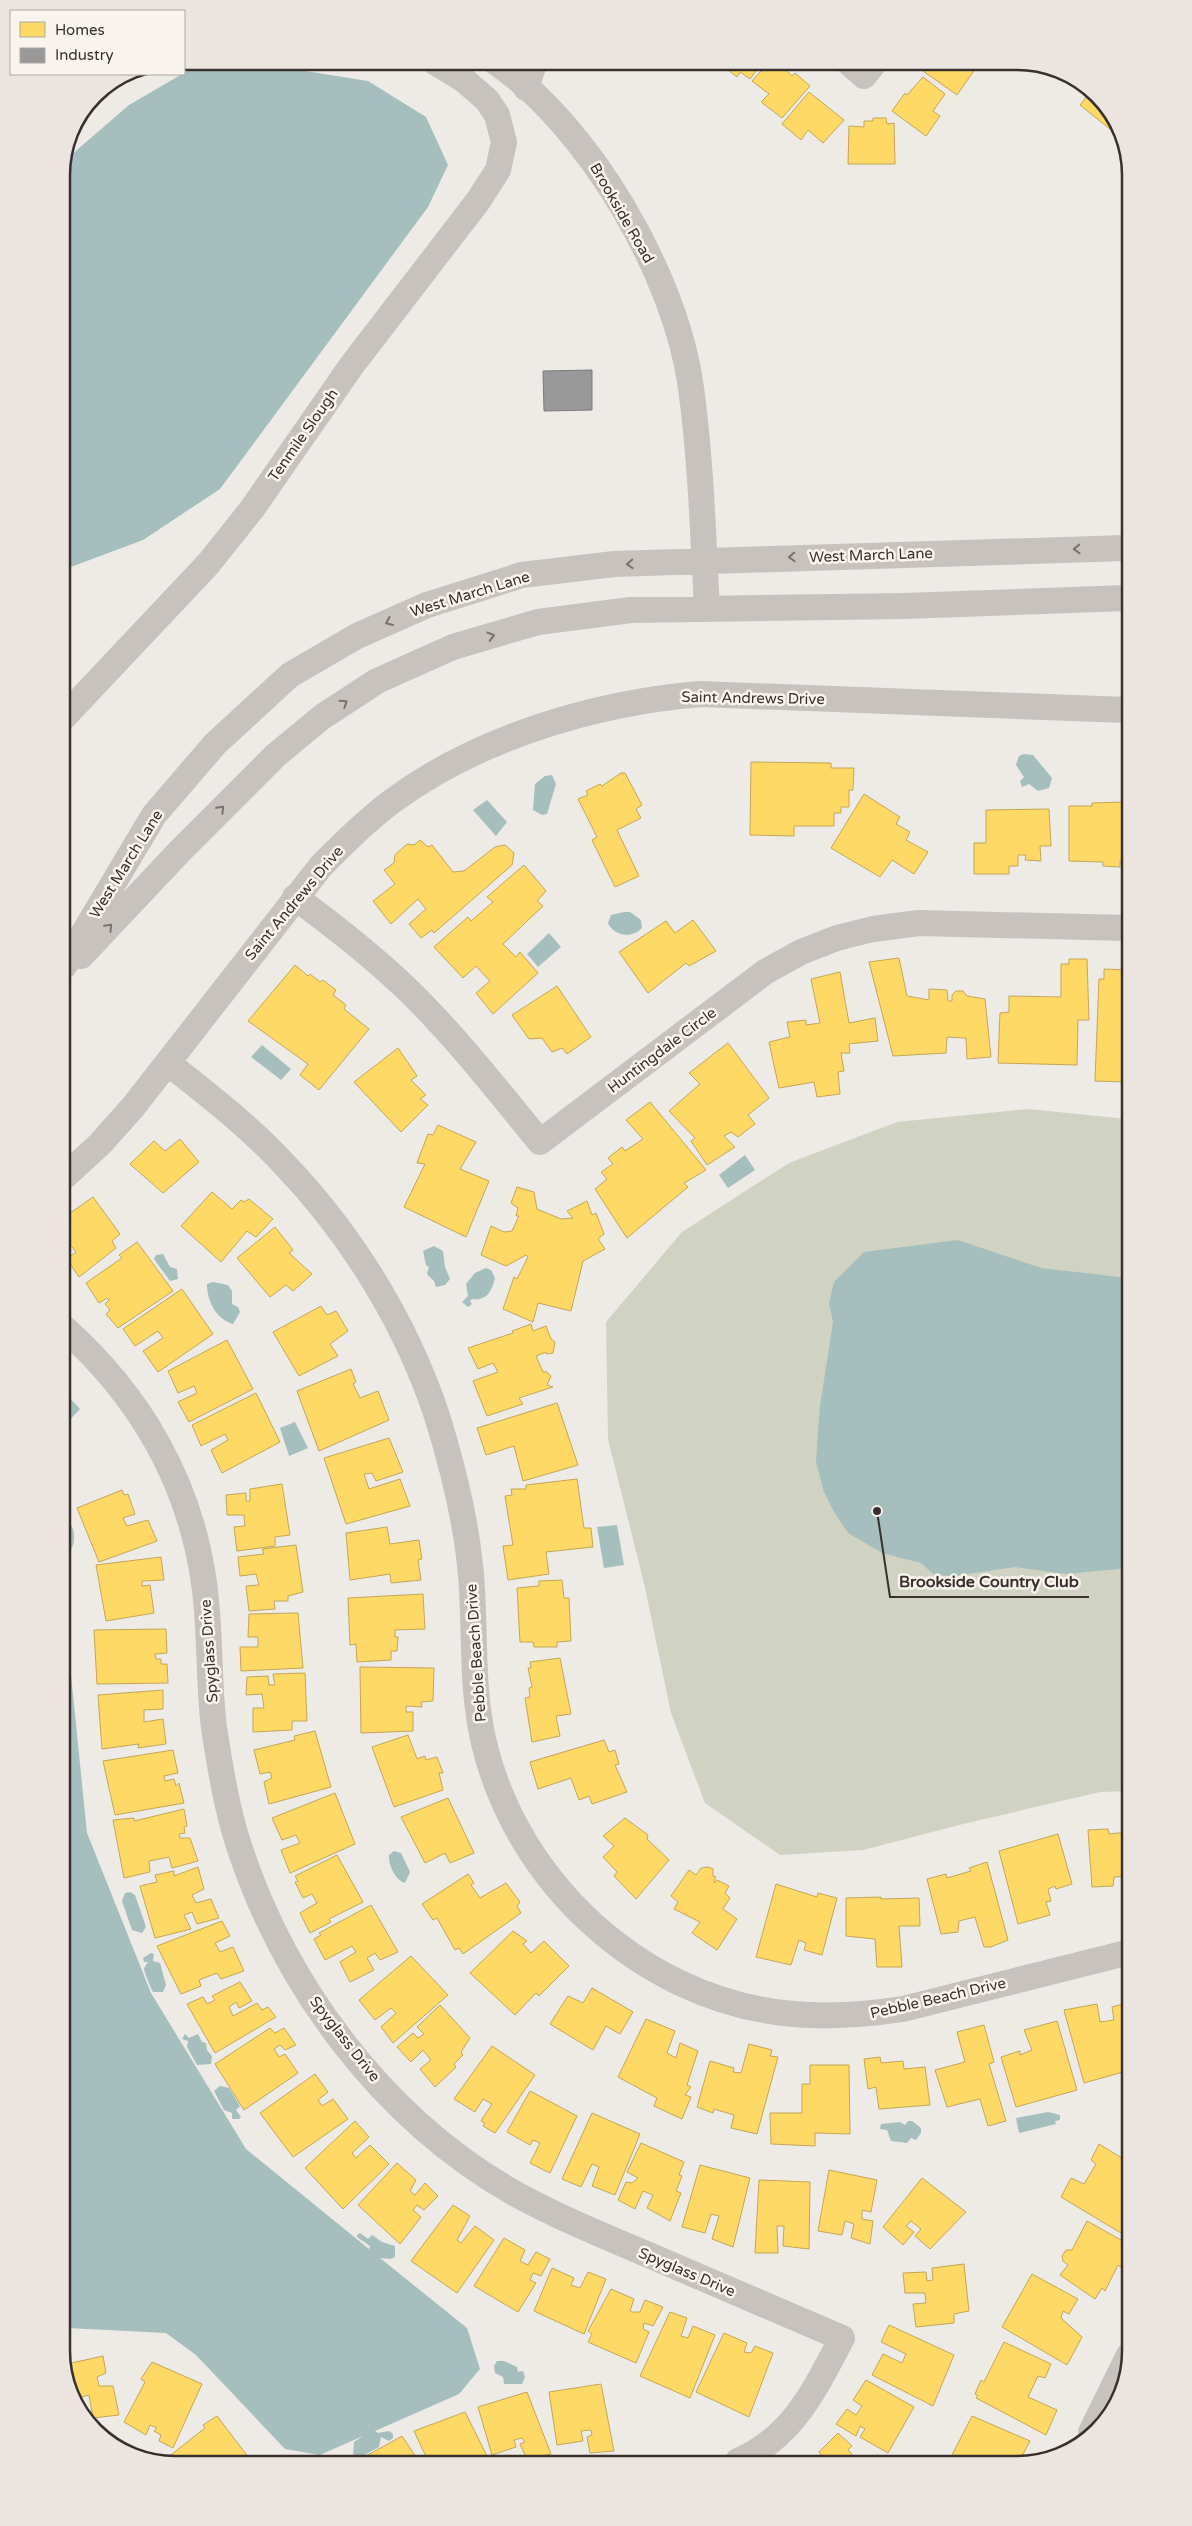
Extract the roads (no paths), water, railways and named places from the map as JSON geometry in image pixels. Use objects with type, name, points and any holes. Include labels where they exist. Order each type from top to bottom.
[{"type":"street","name":"Tenmile Slough","points":[[70,711],[209,563],[252,509],[352,365],[498,170],[502,156],[502,128],[497,115],[487,100],[464,80],[448,70]]},
{"type":"street","name":"Brookside Road","points":[[505,70],[526,88],[590,157],[650,256],[675,321],[691,387],[707,608]]},
{"type":"street","points":[[526,88],[532,70]]},
{"type":"street","points":[[857,70],[864,76],[869,70]]},
{"type":"street","name":"West March Lane","points":[[70,956],[154,815],[215,744],[290,676],[357,636],[427,605],[522,575],[614,564],[1122,548]]},
{"type":"street","name":"West March Lane","points":[[70,969],[180,851],[276,755],[322,718],[377,681],[453,647],[538,622],[631,610],[904,606],[1122,598]]},
{"type":"street","name":"Saint Andrews Drive","points":[[70,1172],[100,1144],[168,1063],[295,897],[321,866],[357,830],[392,801],[440,770],[485,749],[549,724],[599,709],[651,698],[700,694],[1122,710]]},
{"type":"street","name":"Huntingdale Circle","points":[[295,897],[358,946],[410,992],[455,1040],[540,1142],[765,972],[801,952],[837,938],[873,929],[919,923],[1122,928]]},
{"type":"street","name":"Pebble Beach Drive","points":[[168,1063],[238,1119],[284,1163],[324,1209],[361,1261],[401,1332],[435,1412],[452,1470],[463,1520],[472,1586],[477,1702],[484,1743],[497,1783],[515,1824],[534,1856],[560,1892],[590,1922],[626,1951],[662,1973],[696,1989],[738,2004],[781,2013],[825,2016],[867,2015],[903,2009],[1122,1954]]},
{"type":"street","name":"Spyglass Drive","points":[[70,1334],[108,1371],[137,1409],[163,1451],[182,1494],[196,1539],[205,1585],[214,1724],[224,1788],[238,1840],[256,1891],[278,1940],[305,1988],[335,2032],[377,2082],[416,2120],[457,2154],[511,2191],[568,2221],[842,2338],[808,2402],[792,2424],[773,2441],[750,2456]]},
{"type":"street","points":[[1099,2417],[1118,2376]]},
{"type":"water","points":[[189,70],[300,70],[368,81],[426,117],[448,165],[428,207],[220,489],[143,540],[70,567],[70,168],[73,154],[129,105],[180,75],[185,75],[185,72]]},
{"type":"water","points":[[1024,754],[1033,755],[1052,778],[1049,788],[1038,791],[1029,784],[1022,787],[1020,781],[1024,777],[1016,765],[1019,756]]},
{"type":"water","points":[[552,775],[556,784],[547,814],[542,815],[533,810],[535,784],[545,776]]},
{"type":"water","points":[[487,800],[507,822],[496,836],[473,810]]},
{"type":"water","points":[[630,912],[641,920],[642,928],[628,935],[614,931],[608,923],[611,915]]},
{"type":"water","points":[[549,933],[561,947],[538,967],[527,954]]},
{"type":"water","points":[[262,1045],[291,1069],[281,1080],[251,1057]]},
{"type":"water","points":[[745,1155],[755,1170],[728,1188],[719,1175]]},
{"type":"water","points":[[958,1240],[1041,1268],[1122,1277],[1122,1569],[1066,1574],[1015,1567],[954,1576],[934,1575],[921,1563],[882,1553],[848,1533],[824,1492],[816,1462],[820,1406],[833,1322],[829,1303],[834,1282],[864,1252]]},
{"type":"water","points":[[434,1246],[443,1251],[445,1267],[450,1279],[445,1285],[436,1287],[434,1281],[427,1274],[429,1267],[426,1265],[423,1251]]},
{"type":"water","points":[[163,1254],[170,1267],[177,1269],[178,1279],[170,1281],[154,1259],[156,1255]]},
{"type":"water","points":[[486,1268],[491,1270],[495,1278],[492,1287],[485,1297],[472,1299],[470,1301],[472,1304],[468,1307],[462,1302],[468,1296],[466,1284],[475,1273]]},
{"type":"water","points":[[213,1282],[228,1285],[232,1291],[232,1304],[238,1307],[240,1312],[233,1324],[217,1314],[211,1303],[207,1284]]},
{"type":"water","points":[[70,1398],[80,1409],[70,1420]]},
{"type":"water","points":[[295,1422],[308,1448],[289,1456],[280,1428]]},
{"type":"water","points":[[70,1524],[74,1534],[70,1551]]},
{"type":"water","points":[[617,1525],[624,1565],[604,1568],[597,1527]]},
{"type":"water","points":[[70,1672],[87,1833],[151,1993],[246,2149],[369,2249],[370,2246],[357,2237],[357,2235],[360,2233],[368,2239],[372,2235],[382,2242],[395,2246],[395,2257],[390,2259],[380,2258],[467,2328],[480,2369],[459,2394],[375,2431],[378,2433],[389,2431],[393,2434],[393,2438],[389,2441],[381,2437],[379,2447],[363,2456],[353,2454],[354,2442],[363,2436],[320,2455],[285,2449],[196,2355],[166,2333],[70,2328]]},
{"type":"water","points":[[394,1851],[401,1853],[410,1872],[405,1883],[398,1879],[391,1867],[389,1855]]},
{"type":"water","points":[[130,1892],[135,1895],[146,1927],[142,1933],[132,1930],[122,1901],[125,1893]]},
{"type":"water","points":[[151,1953],[154,1954],[153,1961],[160,1963],[166,1985],[163,1992],[153,1992],[145,1973],[144,1968],[148,1962],[144,1962],[143,1958]]},
{"type":"water","points":[[185,2034],[189,2038],[198,2034],[202,2042],[206,2043],[207,2050],[212,2056],[211,2064],[197,2065],[187,2047],[188,2041],[182,2039]]},
{"type":"water","points":[[220,2086],[229,2088],[240,2106],[236,2110],[241,2117],[239,2119],[232,2119],[232,2113],[224,2110],[214,2091]]},
{"type":"water","points":[[1048,2112],[1060,2115],[1060,2120],[1055,2121],[1056,2124],[1019,2133],[1016,2118]]},
{"type":"water","points":[[908,2121],[912,2121],[921,2128],[921,2133],[916,2140],[911,2138],[907,2143],[891,2141],[887,2130],[880,2129],[881,2124],[900,2122],[905,2125]]},
{"type":"water","points":[[497,2361],[504,2361],[517,2367],[518,2372],[523,2371],[525,2377],[522,2384],[504,2384],[503,2377],[495,2373],[494,2366]]},
{"type":"place","name":"Brookside Country Club","points":[[877,1511]]}]
